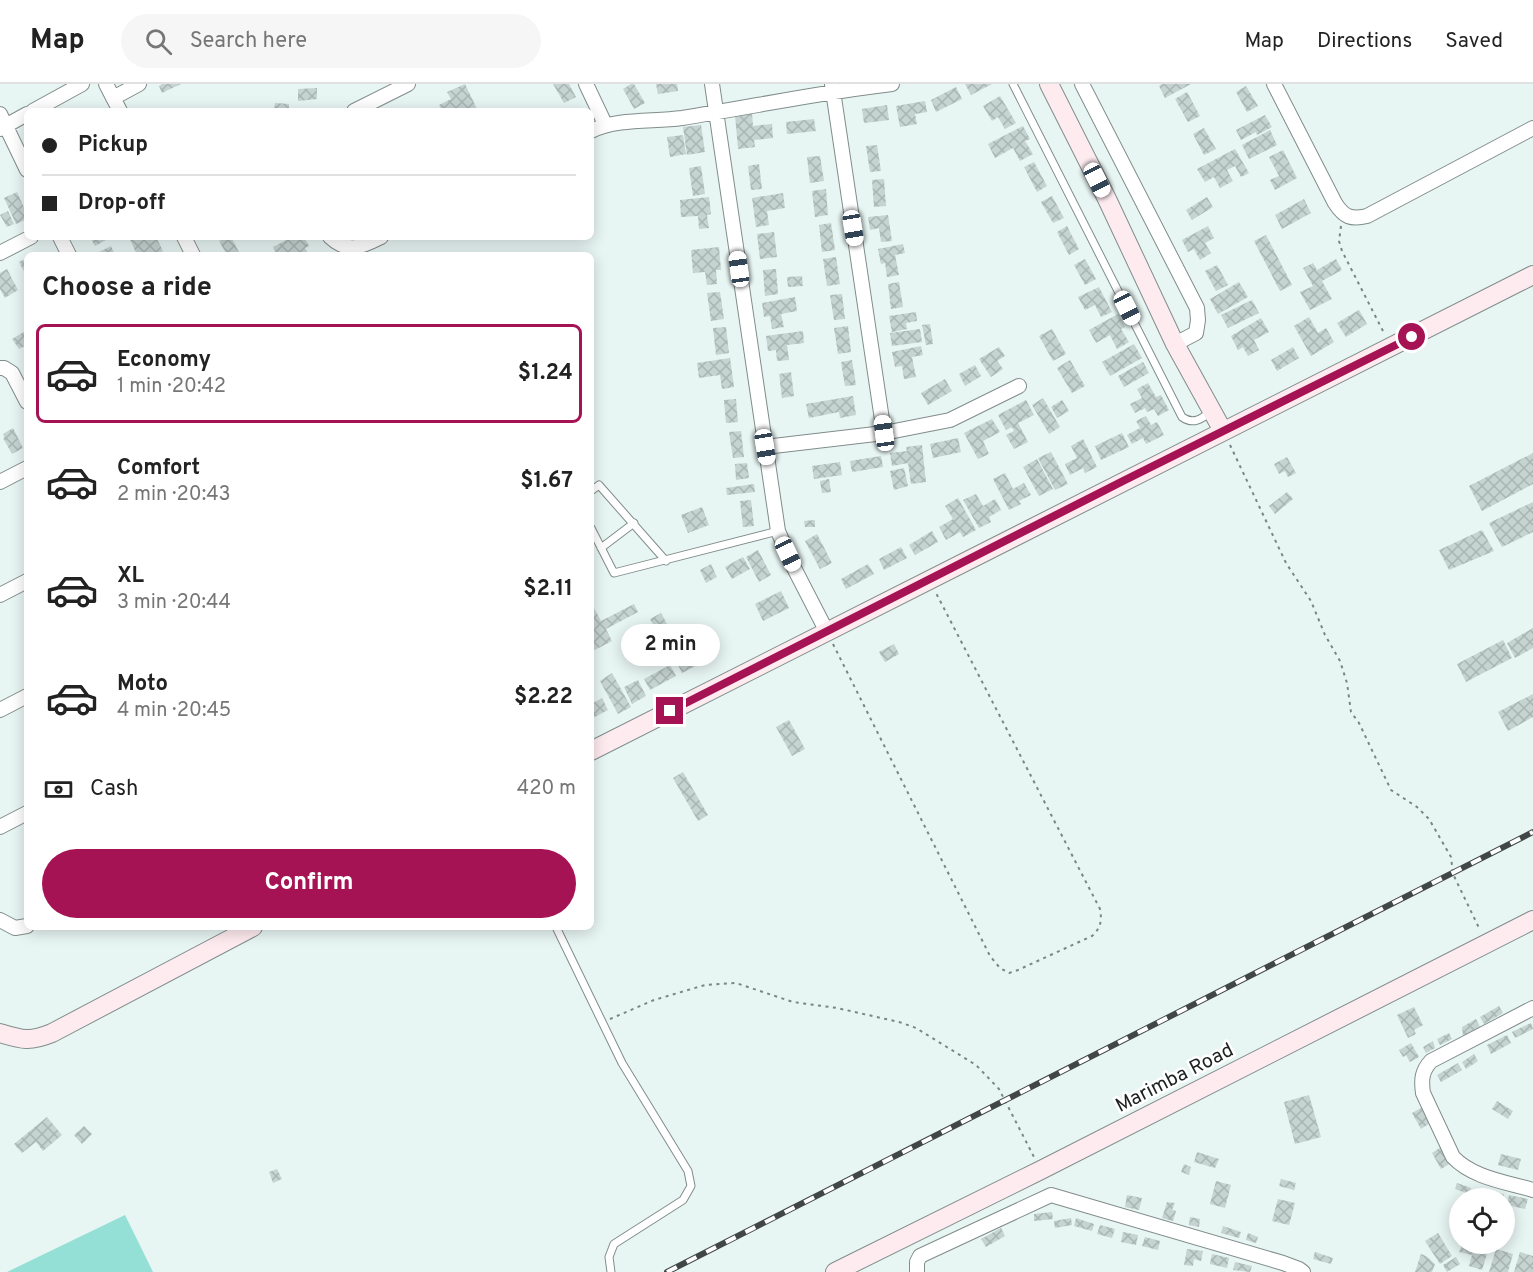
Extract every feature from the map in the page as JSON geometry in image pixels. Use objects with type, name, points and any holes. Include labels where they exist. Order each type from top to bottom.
[{"type":"street","points":[[38,108],[82,84]]},
{"type":"street","points":[[106,84],[118,108]]},
{"type":"street","points":[[113,98],[139,84]]},
{"type":"street","points":[[360,108],[408,84]]},
{"type":"street","points":[[586,84],[605,124]]},
{"type":"street","points":[[712,84],[778,531],[789,558],[827,632]]},
{"type":"street","points":[[594,130],[605,124],[664,120],[717,112],[832,88],[892,84]]},
{"type":"street","points":[[1049,84],[1175,344],[1223,431]]},
{"type":"street","points":[[1082,84],[1197,309],[1196,333],[1175,344]]},
{"type":"street","points":[[1274,84],[1343,215],[1350,218],[1367,216],[1533,128]]},
{"type":"street","points":[[832,88],[884,433]]},
{"type":"street","points":[[24,115],[2,123],[24,164]]},
{"type":"street","points":[[0,253],[25,240]]},
{"type":"street","points":[[333,240],[340,246],[354,248],[374,240]]},
{"type":"street","points":[[594,749],[1533,275]]},
{"type":"street","points":[[0,368],[12,373],[24,396]]},
{"type":"street","points":[[765,447],[884,433],[950,420],[1019,386]]},
{"type":"street","points":[[0,482],[24,470]]},
{"type":"street","points":[[0,595],[24,583]]},
{"type":"street","points":[[0,710],[24,698]]},
{"type":"street","points":[[0,827],[24,815]]},
{"type":"street","points":[[0,920],[15,927],[24,926]]},
{"type":"street","name":"Marimba Road","points":[[835,1272],[1533,920]]},
{"type":"street","points":[[0,1033],[21,1040],[35,1040],[247,930]]},
{"type":"street","points":[[1533,1008],[1431,1061],[1423,1074],[1422,1083],[1423,1093],[1453,1157],[1459,1163],[1488,1177],[1533,1190]]},
{"type":"street","points":[[917,1272],[916,1262],[920,1256],[1051,1195],[1283,1263],[1303,1272]]},
{"type":"lane","points":[[1013,84],[1182,417],[1187,421],[1195,421],[1211,411]]},
{"type":"lane","points":[[594,488],[599,485],[666,561]]},
{"type":"lane","points":[[601,548],[634,522]]},
{"type":"lane","points":[[594,534],[614,573],[778,531]]},
{"type":"lane","points":[[557,930],[622,1063],[688,1171],[691,1186],[683,1200],[614,1244],[609,1257],[611,1272]]},
{"type":"path","points":[[1343,215],[1339,241],[1342,251],[1391,348]]},
{"type":"path","points":[[1223,431],[1286,563],[1311,601],[1324,635],[1340,661],[1347,683],[1351,712],[1359,723],[1391,790],[1417,807],[1429,819],[1451,857],[1453,874],[1487,943]]},
{"type":"path","points":[[827,632],[990,956],[1000,968],[1009,973],[1092,936],[1101,924],[1100,909],[929,580]]},
{"type":"path","points":[[602,1022],[654,1000],[705,984],[736,983],[794,1002],[837,1008],[899,1022],[916,1028],[976,1065],[999,1089],[1006,1100],[1041,1170]]},
{"type":"shaded area","points":[[125,1215],[153,1272],[7,1272]]},
{"type":"building","points":[[181,84],[162,93],[159,86]]},
{"type":"building","points":[[465,84],[477,108],[440,108],[439,105],[451,99],[447,92]]},
{"type":"building","points":[[553,84],[569,84],[576,97],[564,103]]},
{"type":"building","points":[[634,84],[645,103],[634,109],[623,89]]},
{"type":"building","points":[[656,84],[677,84],[678,91],[658,94]]},
{"type":"building","points":[[965,84],[992,84],[971,95]]},
{"type":"building","points":[[1162,84],[1191,84],[1165,98],[1159,86]]},
{"type":"building","points":[[1246,86],[1258,106],[1247,112],[1236,92]]},
{"type":"building","points":[[956,87],[962,99],[936,112],[931,100]]},
{"type":"building","points":[[317,88],[317,99],[298,101],[298,89]]},
{"type":"building","points":[[1187,92],[1200,116],[1188,122],[1175,99]]},
{"type":"building","points":[[1000,96],[1016,123],[1005,129],[998,117],[992,121],[983,106]]},
{"type":"building","points":[[925,101],[927,112],[915,114],[917,124],[900,127],[896,106]]},
{"type":"building","points":[[275,103],[289,104],[289,108],[274,108]]},
{"type":"building","points":[[887,105],[889,120],[864,123],[862,109]]},
{"type":"building","points":[[752,113],[753,126],[772,124],[773,138],[754,140],[755,147],[738,149],[735,115]]},
{"type":"building","points":[[1265,115],[1272,127],[1241,140],[1236,130]]},
{"type":"building","points":[[814,119],[816,131],[787,134],[786,122]]},
{"type":"building","points":[[701,125],[705,152],[687,155],[683,127]]},
{"type":"building","points":[[1023,126],[1030,139],[1025,141],[1033,154],[1020,161],[1013,148],[995,158],[988,144]]},
{"type":"building","points":[[1204,128],[1216,149],[1204,155],[1193,134]]},
{"type":"building","points":[[1270,130],[1277,145],[1249,159],[1242,145]]},
{"type":"building","points":[[683,135],[686,154],[670,157],[667,137]]},
{"type":"building","points":[[877,145],[881,171],[870,172],[866,146]]},
{"type":"building","points":[[1235,149],[1249,173],[1241,177],[1235,166],[1227,170],[1233,181],[1220,188],[1214,177],[1205,182],[1197,169]]},
{"type":"building","points":[[1283,150],[1297,178],[1275,190],[1270,180],[1279,176],[1269,157]]},
{"type":"building","points":[[820,156],[824,181],[810,183],[807,157]]},
{"type":"building","points":[[1034,162],[1047,186],[1037,192],[1024,167]]},
{"type":"building","points":[[759,164],[762,189],[751,190],[748,166]]},
{"type":"building","points":[[701,166],[705,194],[693,196],[689,168]]},
{"type":"building","points":[[884,179],[886,206],[874,207],[872,180]]},
{"type":"building","points":[[826,189],[828,215],[815,217],[812,191]]},
{"type":"building","points":[[17,192],[24,207],[24,220],[16,224],[4,198]]},
{"type":"building","points":[[783,193],[785,208],[767,211],[769,225],[756,227],[752,198]]},
{"type":"building","points":[[1052,196],[1064,218],[1053,223],[1041,202]]},
{"type":"building","points":[[709,197],[711,214],[707,215],[709,228],[699,229],[698,216],[681,217],[680,200]]},
{"type":"building","points":[[1207,197],[1213,207],[1192,220],[1186,210]]},
{"type":"building","points":[[1304,199],[1311,213],[1282,229],[1275,215]]},
{"type":"building","points":[[8,211],[14,224],[7,227],[0,215]]},
{"type":"building","points":[[888,215],[892,241],[881,242],[879,228],[870,230],[868,217]]},
{"type":"building","points":[[831,223],[835,250],[822,252],[819,225]]},
{"type":"building","points":[[1067,226],[1079,249],[1069,255],[1057,232]]},
{"type":"building","points":[[1208,226],[1214,238],[1205,243],[1211,253],[1200,260],[1194,249],[1188,252],[1182,240]]},
{"type":"building","points":[[774,232],[777,257],[760,259],[757,234]]},
{"type":"building","points":[[1266,235],[1292,285],[1280,291],[1254,241]]},
{"type":"building","points":[[92,240],[106,240],[95,246]]},
{"type":"building","points":[[130,240],[158,240],[163,251],[161,252],[136,252]]},
{"type":"building","points":[[233,240],[239,252],[225,252],[219,241]]},
{"type":"building","points":[[286,240],[306,240],[309,246],[305,248],[307,252],[276,252],[273,247]]},
{"type":"building","points":[[903,244],[905,253],[895,255],[899,275],[887,277],[885,263],[881,264],[878,249]]},
{"type":"building","points":[[111,246],[114,252],[99,252]]},
{"type":"building","points":[[719,247],[721,270],[716,270],[717,284],[707,285],[705,272],[693,273],[691,250]]},
{"type":"building","points":[[836,257],[840,284],[827,286],[823,259]]},
{"type":"building","points":[[1085,259],[1096,279],[1085,285],[1074,265]]},
{"type":"building","points":[[1336,259],[1342,270],[1322,281],[1332,299],[1310,310],[1300,292],[1313,286],[1303,268],[1313,263],[1317,270]]},
{"type":"building","points":[[24,260],[24,271],[19,262]]},
{"type":"building","points":[[1217,265],[1228,285],[1216,291],[1205,271]]},
{"type":"building","points":[[7,269],[18,290],[5,298],[0,289],[0,273]]},
{"type":"building","points":[[776,269],[778,294],[765,296],[763,270]]},
{"type":"building","points":[[802,276],[803,286],[788,287],[787,277]]},
{"type":"building","points":[[899,282],[903,307],[891,309],[888,284]]},
{"type":"building","points":[[1239,282],[1248,297],[1218,314],[1210,299]]},
{"type":"building","points":[[1099,287],[1112,312],[1101,317],[1095,305],[1085,310],[1078,297]]},
{"type":"building","points":[[720,292],[724,319],[711,321],[707,293]]},
{"type":"building","points":[[842,294],[845,319],[834,320],[830,295]]},
{"type":"building","points":[[795,297],[797,311],[781,314],[784,327],[772,329],[770,316],[764,317],[762,303]]},
{"type":"building","points":[[1252,300],[1259,313],[1228,328],[1221,315]]},
{"type":"building","points":[[1359,310],[1367,324],[1346,337],[1337,323]]},
{"type":"building","points":[[916,312],[917,321],[906,323],[907,329],[892,332],[889,316]]},
{"type":"building","points":[[1118,314],[1125,327],[1121,329],[1129,342],[1117,349],[1110,335],[1096,343],[1089,330]]},
{"type":"building","points":[[1309,317],[1318,333],[1326,328],[1334,342],[1311,356],[1294,326]]},
{"type":"building","points":[[1261,318],[1269,332],[1254,340],[1259,350],[1248,356],[1243,347],[1238,350],[1231,336]]},
{"type":"building","points":[[930,324],[933,344],[926,345],[922,325]]},
{"type":"building","points":[[848,326],[851,352],[838,354],[834,328]]},
{"type":"building","points":[[726,327],[729,353],[716,355],[713,328]]},
{"type":"building","points":[[920,329],[922,342],[892,346],[890,333]]},
{"type":"building","points":[[1052,329],[1066,354],[1053,361],[1039,336]]},
{"type":"building","points":[[803,331],[804,343],[787,345],[789,360],[777,361],[776,350],[768,351],[766,336]]},
{"type":"building","points":[[24,332],[24,346],[19,349],[12,339]]},
{"type":"building","points":[[1134,344],[1142,358],[1110,376],[1102,362]]},
{"type":"building","points":[[921,346],[923,355],[912,357],[916,377],[904,379],[902,366],[895,367],[892,352]]},
{"type":"building","points":[[999,347],[1005,356],[997,361],[1003,369],[991,377],[979,359]]},
{"type":"building","points":[[1293,347],[1299,358],[1277,371],[1271,360]]},
{"type":"building","points":[[730,358],[734,387],[722,389],[720,375],[699,378],[697,363]]},
{"type":"building","points":[[852,360],[856,385],[845,386],[841,362]]},
{"type":"building","points":[[1070,360],[1085,386],[1072,393],[1057,368]]},
{"type":"building","points":[[1143,362],[1149,373],[1124,387],[1118,376]]},
{"type":"building","points":[[975,365],[981,376],[965,386],[959,374]]},
{"type":"building","points":[[791,372],[794,396],[782,398],[779,374]]},
{"type":"building","points":[[945,379],[952,391],[928,405],[921,393]]},
{"type":"building","points":[[1148,383],[1156,397],[1161,395],[1169,410],[1158,416],[1154,409],[1147,412],[1145,408],[1135,413],[1130,404],[1142,398],[1137,389]]},
{"type":"building","points":[[853,396],[856,415],[840,418],[839,412],[809,418],[806,404]]},
{"type":"building","points":[[1043,398],[1060,427],[1049,434],[1032,405]]},
{"type":"building","points":[[736,399],[738,422],[726,423],[724,400]]},
{"type":"building","points":[[1026,400],[1034,415],[1018,423],[1028,442],[1014,449],[1006,435],[1014,431],[1012,427],[1006,430],[998,415]]},
{"type":"building","points":[[1062,400],[1069,411],[1057,418],[1051,407]]},
{"type":"building","points":[[1146,416],[1151,425],[1157,422],[1164,435],[1146,444],[1143,438],[1132,444],[1127,435],[1140,428],[1136,421]]},
{"type":"building","points":[[992,419],[1000,432],[983,441],[989,454],[978,459],[964,433]]},
{"type":"building","points":[[13,428],[23,448],[12,454],[3,434]]},
{"type":"building","points":[[741,431],[744,457],[733,458],[729,432]]},
{"type":"building","points":[[1122,433],[1129,447],[1101,460],[1095,446]]},
{"type":"building","points":[[958,438],[961,452],[933,458],[930,444]]},
{"type":"building","points":[[1083,439],[1097,467],[1085,473],[1083,468],[1070,475],[1065,464],[1077,458],[1071,446]]},
{"type":"building","points":[[922,445],[926,482],[911,484],[908,463],[892,466],[890,453],[907,451],[906,447]]},
{"type":"building","points":[[1051,452],[1068,484],[1055,490],[1038,458]]},
{"type":"building","points":[[1533,453],[1533,484],[1482,511],[1469,486]]},
{"type":"building","points":[[881,456],[883,467],[852,472],[850,461]]},
{"type":"building","points":[[1287,457],[1296,473],[1288,477],[1285,471],[1279,474],[1274,464]]},
{"type":"building","points":[[1037,459],[1053,489],[1039,496],[1023,467]]},
{"type":"building","points":[[840,462],[842,475],[814,479],[812,466]]},
{"type":"building","points":[[747,463],[749,478],[736,480],[735,464]]},
{"type":"building","points":[[904,468],[908,486],[894,490],[890,471]]},
{"type":"building","points":[[1005,473],[1013,489],[1024,483],[1031,495],[1019,501],[1021,504],[1009,510],[993,479]]},
{"type":"building","points":[[829,479],[831,492],[822,493],[820,481]]},
{"type":"building","points":[[754,484],[755,492],[727,495],[726,488]]},
{"type":"building","points":[[1287,492],[1293,499],[1275,514],[1269,506]]},
{"type":"building","points":[[976,494],[983,506],[995,499],[1001,510],[989,517],[991,522],[979,528],[963,500]]},
{"type":"building","points":[[958,498],[976,530],[963,537],[960,532],[946,540],[939,527],[953,519],[945,506]]},
{"type":"building","points":[[751,500],[754,526],[743,527],[740,501]]},
{"type":"building","points":[[1533,502],[1533,532],[1502,547],[1489,523]]},
{"type":"building","points":[[702,507],[709,525],[688,533],[681,515]]},
{"type":"building","points":[[815,520],[815,527],[805,527],[804,521]]},
{"type":"building","points":[[1482,530],[1494,551],[1449,570],[1439,550]]},
{"type":"building","points":[[932,531],[938,542],[915,555],[909,545]]},
{"type":"building","points":[[817,534],[832,563],[820,569],[805,541]]},
{"type":"building","points":[[901,547],[907,558],[884,570],[879,559]]},
{"type":"building","points":[[758,550],[771,575],[759,582],[746,557]]},
{"type":"building","points":[[743,557],[750,569],[732,579],[725,567]]},
{"type":"building","points":[[711,564],[717,577],[706,583],[700,570]]},
{"type":"building","points":[[868,564],[874,574],[846,589],[841,579]]},
{"type":"building","points":[[781,591],[789,608],[763,621],[755,604]]},
{"type":"building","points":[[634,604],[638,612],[606,629],[612,641],[594,650],[594,608],[601,621]]},
{"type":"building","points":[[661,613],[672,633],[661,639],[650,619]]},
{"type":"building","points":[[1533,628],[1533,648],[1515,658],[1507,643]]},
{"type":"building","points":[[1503,640],[1512,658],[1466,682],[1457,664]]},
{"type":"building","points":[[894,644],[899,654],[885,662],[879,652]]},
{"type":"building","points":[[704,649],[709,659],[682,673],[677,663]]},
{"type":"building","points":[[670,665],[676,676],[650,690],[644,679]]},
{"type":"building","points":[[612,673],[631,707],[618,714],[600,681]]},
{"type":"building","points":[[638,680],[646,696],[632,704],[624,687]]},
{"type":"building","points":[[1533,694],[1533,717],[1508,731],[1498,712]]},
{"type":"building","points":[[602,698],[608,710],[594,717],[594,702]]},
{"type":"building","points":[[789,720],[805,749],[792,756],[776,727]]},
{"type":"building","points":[[683,772],[708,815],[698,821],[673,778]]},
{"type":"building","points":[[1499,1006],[1503,1013],[1484,1024],[1480,1017]]},
{"type":"building","points":[[1414,1007],[1423,1025],[1414,1030],[1416,1034],[1408,1038],[1397,1015]]},
{"type":"building","points":[[1476,1019],[1480,1027],[1463,1036],[1462,1027]]},
{"type":"building","points":[[1531,1023],[1533,1029],[1515,1038],[1512,1032]]},
{"type":"building","points":[[1449,1033],[1452,1039],[1440,1045],[1437,1039]]},
{"type":"building","points":[[1507,1035],[1511,1043],[1491,1054],[1487,1045]]},
{"type":"building","points":[[1433,1041],[1435,1048],[1426,1053],[1423,1047]]},
{"type":"building","points":[[1411,1043],[1419,1057],[1410,1062],[1399,1050]]},
{"type":"building","points":[[1474,1054],[1478,1061],[1466,1069],[1462,1062]]},
{"type":"building","points":[[1458,1063],[1462,1070],[1441,1082],[1437,1075]]},
{"type":"building","points":[[1309,1095],[1321,1137],[1295,1144],[1284,1102]]},
{"type":"building","points":[[1497,1101],[1513,1111],[1508,1119],[1492,1109]]},
{"type":"building","points":[[1421,1108],[1430,1123],[1421,1129],[1412,1113]]},
{"type":"building","points":[[47,1117],[62,1135],[43,1151],[36,1142],[22,1153],[14,1144]]},
{"type":"building","points":[[84,1126],[92,1134],[82,1144],[74,1135]]},
{"type":"building","points":[[1441,1147],[1451,1163],[1441,1169],[1432,1153]]},
{"type":"building","points":[[1197,1152],[1219,1159],[1215,1168],[1194,1162]]},
{"type":"building","points":[[1501,1154],[1521,1159],[1518,1170],[1498,1165]]},
{"type":"building","points":[[1184,1164],[1191,1167],[1189,1175],[1181,1172]]},
{"type":"building","points":[[277,1169],[282,1179],[273,1183],[269,1172]]},
{"type":"building","points":[[1281,1179],[1296,1183],[1294,1190],[1279,1186]]},
{"type":"building","points":[[1216,1181],[1231,1185],[1225,1208],[1210,1204]]},
{"type":"building","points":[[1457,1183],[1471,1188],[1455,1188]]},
{"type":"building","points":[[1127,1195],[1142,1198],[1139,1210],[1125,1207]]},
{"type":"building","points":[[1515,1196],[1528,1199],[1525,1209],[1515,1207]]},
{"type":"building","points":[[1278,1199],[1295,1203],[1289,1225],[1272,1221]]},
{"type":"building","points":[[1167,1202],[1175,1203],[1172,1210],[1176,1211],[1173,1221],[1162,1218]]},
{"type":"building","points":[[1052,1212],[1053,1219],[1034,1221],[1034,1214]]},
{"type":"building","points":[[1190,1217],[1200,1219],[1199,1227],[1189,1225]]},
{"type":"building","points":[[1071,1218],[1072,1225],[1055,1228],[1054,1221]]},
{"type":"building","points":[[1076,1218],[1094,1224],[1092,1231],[1074,1226]]},
{"type":"building","points":[[1100,1225],[1115,1229],[1112,1238],[1097,1234]]},
{"type":"building","points":[[1223,1226],[1241,1232],[1239,1238],[1221,1233]]},
{"type":"building","points":[[1001,1228],[1005,1236],[986,1247],[981,1239]]},
{"type":"building","points":[[1123,1232],[1138,1235],[1136,1245],[1121,1242]]},
{"type":"building","points":[[1248,1233],[1258,1237],[1256,1243],[1246,1240]]},
{"type":"building","points":[[1438,1233],[1452,1256],[1440,1264],[1425,1241]]},
{"type":"building","points":[[1145,1237],[1160,1241],[1158,1250],[1142,1246]]},
{"type":"building","points":[[1187,1249],[1203,1251],[1201,1261],[1194,1259],[1193,1266],[1184,1265]]},
{"type":"building","points":[[1315,1252],[1333,1258],[1331,1264],[1313,1259]]},
{"type":"building","points":[[1520,1252],[1533,1256],[1533,1272],[1514,1272]]},
{"type":"building","points":[[1212,1254],[1229,1258],[1227,1268],[1210,1264]]},
{"type":"building","points":[[1421,1254],[1435,1264],[1432,1272],[1415,1272]]},
{"type":"building","points":[[1468,1254],[1487,1254],[1482,1270],[1469,1266],[1472,1255]]},
{"type":"building","points":[[1494,1254],[1513,1254],[1508,1272],[1489,1272]]},
{"type":"building","points":[[1456,1257],[1460,1264],[1447,1272],[1443,1265]]},
{"type":"building","points":[[1235,1262],[1252,1266],[1250,1272],[1233,1270]]},
{"type":"railway","points":[[667,1272],[1533,832]]},
{"type":"route","points":[[670,711],[1412,337]]}]
